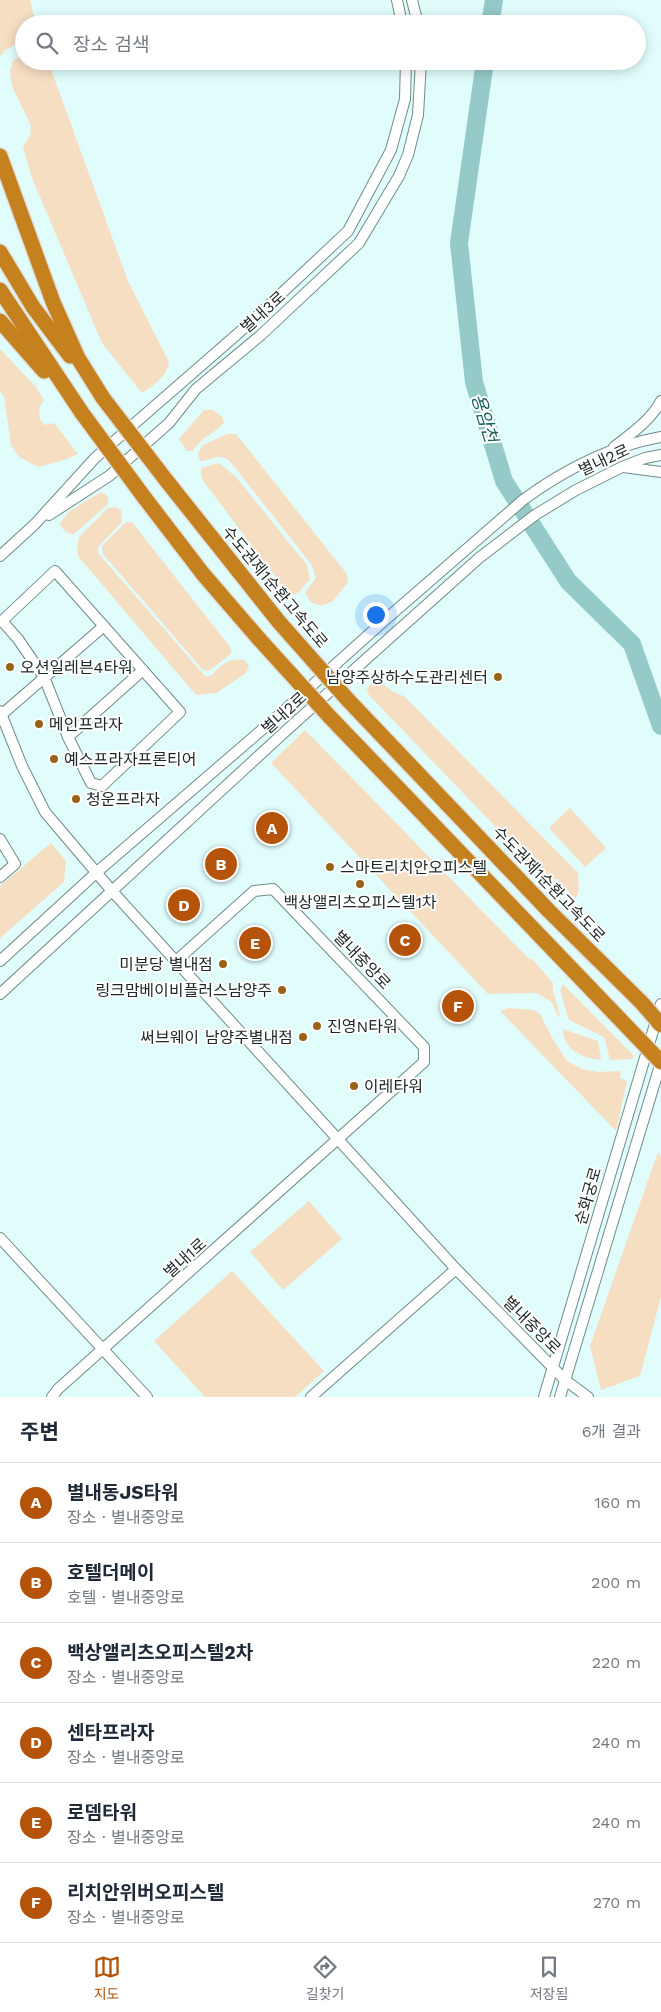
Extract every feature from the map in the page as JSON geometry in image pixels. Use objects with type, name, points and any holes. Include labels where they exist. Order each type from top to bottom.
[{"type":"highway","points":[[0,156],[53,302],[78,358],[103,398]]},
{"type":"highway","name":"수도권제1순환고속도로","points":[[0,252],[33,307],[166,480],[279,622],[348,700],[549,911],[642,1003],[661,1025]]},
{"type":"highway","points":[[0,290],[82,413],[144,497],[204,574],[260,640],[329,716],[661,1062]]},
{"type":"highway","points":[[0,321],[82,413]]},
{"type":"street","points":[[397,0],[400,15]]},
{"type":"street","points":[[412,0],[416,15]]},
{"type":"street","name":"별내3로","points":[[0,556],[35,524],[95,458],[250,323],[348,231],[391,150],[405,99],[406,70]]},
{"type":"street","name":"별내3로","points":[[35,524],[109,476],[169,423],[196,389],[261,335],[359,243],[399,176],[408,155],[418,115],[420,70]]},
{"type":"street","points":[[607,454],[636,430],[661,401]]},
{"type":"street","name":"별내2로","points":[[0,961],[97,872],[280,715],[523,500],[565,472],[580,465],[640,441],[661,437]]},
{"type":"street","name":"별내2로","points":[[0,994],[394,632],[479,558],[535,515],[622,467],[645,458],[661,455]]},
{"type":"street","points":[[622,467],[661,472]]},
{"type":"street","points":[[55,571],[104,626],[180,712],[102,786],[91,782],[68,736],[44,677],[18,639],[2,621],[55,571]]},
{"type":"street","points":[[1,714],[104,626]]},
{"type":"street","points":[[68,736],[143,670]]},
{"type":"street","name":"별내중앙로","points":[[1,714],[22,766],[45,812],[112,891],[456,1269],[565,1380],[588,1397]]},
{"type":"street","points":[[0,839],[15,864],[0,877]]},
{"type":"street","name":"별내중앙로","points":[[176,961],[254,891],[273,889],[424,1047],[424,1062],[337,1140]]},
{"type":"street","name":"순화궁로","points":[[544,1397],[661,1004]]},
{"type":"street","name":"순화궁로","points":[[560,1397],[661,1062]]},
{"type":"street","name":"별내1로","points":[[52,1397],[337,1140]]},
{"type":"street","points":[[0,1238],[147,1397]]},
{"type":"street","points":[[312,1397],[456,1269]]},
{"type":"shaded area","points":[[0,0],[30,0],[34,15],[15,15],[15,45],[5,50],[0,56]]},
{"type":"shaded area","points":[[15,59],[15,70],[51,70],[128,281],[169,362],[163,376],[142,393],[102,343],[32,178],[23,147],[30,136],[31,126],[12,86],[10,71]]},
{"type":"shaded area","points":[[0,349],[36,387],[44,400],[39,408],[40,419],[45,425],[54,423],[78,454],[38,467],[19,457],[11,445],[4,396],[0,391]]},
{"type":"shaded area","points":[[204,410],[213,410],[222,417],[224,423],[199,443],[193,451],[187,451],[179,439]]},
{"type":"shaded area","points":[[227,434],[236,434],[347,574],[348,582],[333,601],[321,606],[310,602],[305,592],[316,578],[311,564],[229,460],[217,457],[200,461],[198,453],[203,445]]},
{"type":"shaded area","points":[[219,463],[236,477],[307,565],[310,579],[299,592],[293,595],[284,588],[204,482],[201,468]]},
{"type":"shaded area","points":[[101,492],[107,496],[108,504],[74,534],[62,528],[60,523],[70,511]]},
{"type":"shaded area","points":[[116,507],[121,510],[122,522],[98,547],[98,553],[205,676],[211,676],[229,661],[245,660],[249,666],[246,673],[216,693],[196,695],[78,556],[79,537],[108,508]]},
{"type":"shaded area","points":[[132,522],[230,647],[232,653],[209,671],[203,670],[103,554],[102,546],[125,523]]},
{"type":"shaded area","points":[[379,681],[392,691],[405,697],[578,873],[579,889],[576,899],[557,879],[549,880],[537,870],[368,694],[367,688],[373,682]]},
{"type":"shaded area","points":[[305,730],[527,957],[534,961],[553,983],[560,1016],[558,1017],[552,1002],[536,993],[488,994],[271,763]]},
{"type":"shaded area","points":[[570,808],[606,848],[585,867],[549,828]]},
{"type":"shaded area","points":[[51,843],[66,861],[64,882],[0,938],[0,886]]},
{"type":"shaded area","points":[[563,984],[635,1057],[631,1059],[610,1060],[604,1037],[569,1020],[560,990]]},
{"type":"shaded area","points":[[508,1008],[533,1010],[540,1014],[552,1038],[567,1061],[582,1069],[598,1072],[621,1071],[620,1078],[627,1081],[616,1131],[500,1011]]},
{"type":"shaded area","points":[[563,1029],[598,1041],[601,1060],[581,1055],[570,1048],[566,1042]]},
{"type":"shaded area","points":[[658,1152],[661,1157],[661,1297],[640,1376],[601,1390],[590,1346]]},
{"type":"shaded area","points":[[309,1201],[342,1239],[283,1290],[250,1252]]},
{"type":"shaded area","points":[[232,1271],[324,1371],[295,1397],[205,1397],[154,1341]]},
{"type":"waterway","name":"용암천","points":[[492,15],[494,0]]},
{"type":"waterway","name":"용암천","points":[[484,70],[459,243],[474,382],[504,481],[568,581],[632,644],[661,726]]},
{"type":"place","name":"오션일레븐4타워","points":[[10,667]]},
{"type":"place","name":"남양주상하수도관리센터","points":[[498,677]]},
{"type":"place","name":"메인프라자","points":[[39,724]]},
{"type":"place","name":"예스프라자프론티어","points":[[54,759]]},
{"type":"place","name":"청운프라자","points":[[76,799]]},
{"type":"place","name":"별내동JS타워","points":[[272,828]]},
{"type":"place","name":"호텔더메이","points":[[221,864]]},
{"type":"place","name":"스마트리치안오피스텔","points":[[330,867]]},
{"type":"place","name":"백상앨리츠오피스텔1차","points":[[360,884]]},
{"type":"place","name":"센타프라자","points":[[184,905]]},
{"type":"place","name":"백상앨리츠오피스텔2차","points":[[405,940]]},
{"type":"place","name":"로뎀타워","points":[[255,943]]},
{"type":"place","name":"미분당 별내점","points":[[223,964]]},
{"type":"place","name":"링크맘베이비플러스남양주","points":[[282,990]]},
{"type":"place","name":"리치안위버오피스텔","points":[[458,1006]]},
{"type":"place","name":"진영N타워","points":[[317,1026]]},
{"type":"place","name":"써브웨이 남양주별내점","points":[[303,1037]]},
{"type":"place","name":"이레타워","points":[[354,1086]]}]
